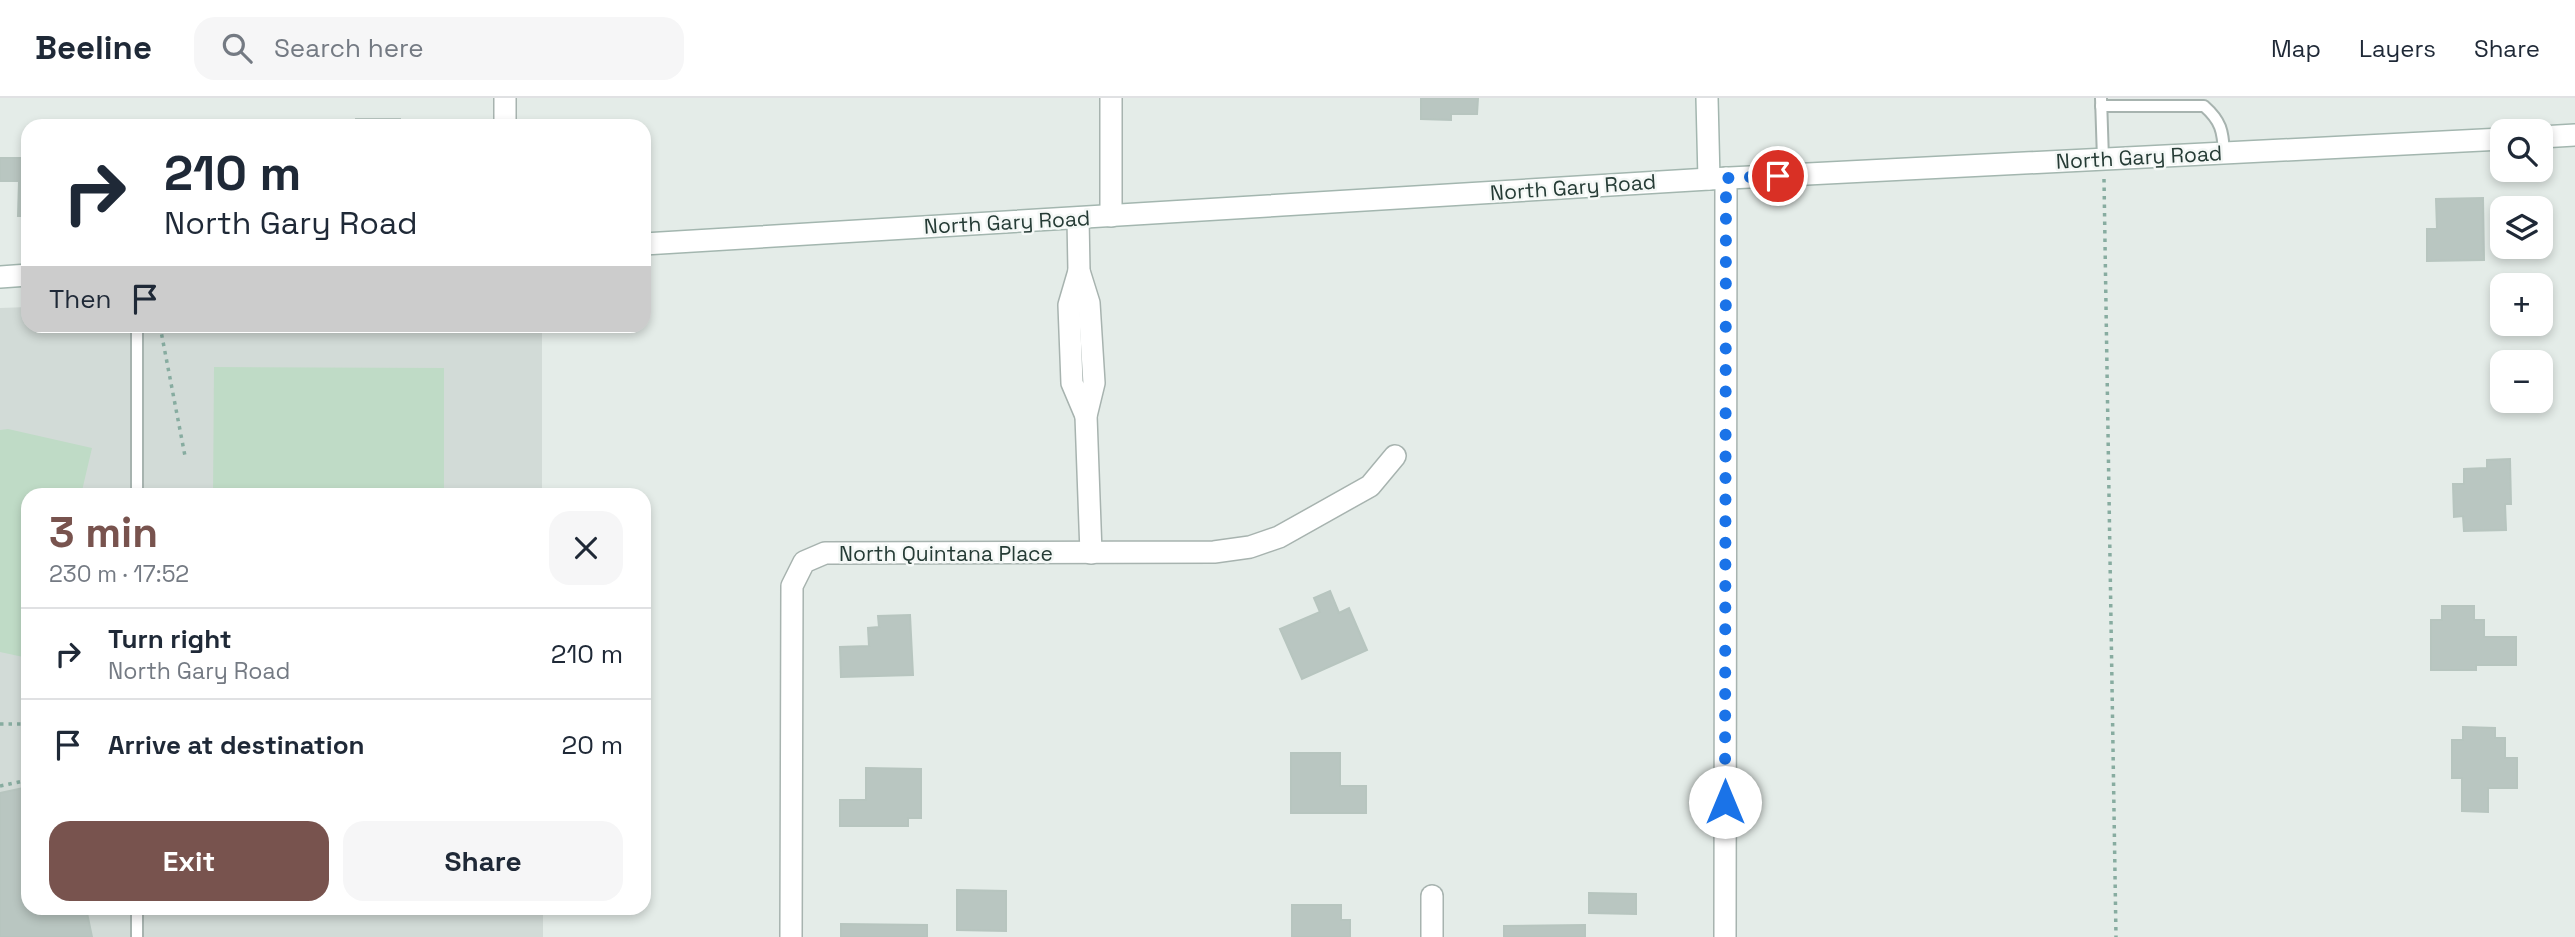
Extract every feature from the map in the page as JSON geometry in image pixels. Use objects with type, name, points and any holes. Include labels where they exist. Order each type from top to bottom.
[{"type":"street","points":[[505,98],[505,119]]},
{"type":"street","points":[[1111,98],[1111,216]]},
{"type":"street","points":[[1707,98],[1717,179],[1725,937]]},
{"type":"street","points":[[2553,136],[2575,135]]},
{"type":"street","name":"North Gary Road","points":[[651,244],[1717,179],[2490,140]]},
{"type":"street","points":[[1078,218],[1079,271],[1089,303],[1094,383],[1086,416],[1091,553]]},
{"type":"street","points":[[0,277],[21,276]]},
{"type":"street","name":"North Quintana Place","points":[[791,937],[792,586],[804,562],[825,553],[1214,552],[1250,547],[1279,537],[1370,486],[1395,456]]},
{"type":"street","points":[[1432,896],[1432,937]]},
{"type":"lane","points":[[2103,159],[2101,102],[2204,106],[2217,117],[2223,131],[2224,153]]},
{"type":"lane","points":[[137,333],[137,488]]},
{"type":"lane","points":[[137,915],[137,937]]},
{"type":"path","points":[[2103,159],[2116,937]]},
{"type":"path","points":[[161,333],[185,456]]},
{"type":"path","points":[[0,724],[21,724]]},
{"type":"path","points":[[0,786],[21,782]]},
{"type":"shaded area","points":[[21,307],[21,333],[542,333],[542,488],[21,488],[21,915],[543,915],[543,937],[0,937],[0,308]]},
{"type":"green space","points":[[214,367],[444,368],[444,488],[213,488]]},
{"type":"green space","points":[[8,429],[92,448],[83,488],[21,488],[21,656],[0,652],[0,430]]},
{"type":"building","points":[[1421,98],[1478,98],[1477,114],[1451,114],[1451,120],[1421,119]]},
{"type":"building","points":[[0,158],[21,158],[21,216],[18,216],[19,181],[0,181]]},
{"type":"building","points":[[2483,198],[2484,260],[2427,261],[2427,229],[2437,229],[2436,199]]},
{"type":"building","points":[[2510,459],[2511,504],[2505,504],[2506,530],[2464,531],[2463,516],[2454,517],[2453,484],[2464,484],[2464,469],[2487,468],[2487,460]]},
{"type":"building","points":[[1330,591],[1339,613],[1349,608],[1367,650],[1302,679],[1280,629],[1320,612],[1314,598]]},
{"type":"building","points":[[2442,606],[2474,606],[2474,620],[2484,620],[2484,637],[2516,637],[2516,665],[2476,665],[2476,670],[2431,670],[2431,620],[2442,620]]},
{"type":"building","points":[[910,615],[913,675],[841,677],[840,647],[869,646],[868,628],[879,627],[878,616]]},
{"type":"building","points":[[2463,727],[2495,728],[2495,738],[2505,738],[2505,758],[2517,758],[2517,788],[2488,788],[2488,812],[2462,811],[2462,778],[2452,778],[2452,740],[2463,740]]},
{"type":"building","points":[[1291,753],[1340,753],[1340,786],[1366,786],[1366,813],[1291,813]]},
{"type":"building","points":[[866,768],[921,769],[921,818],[908,818],[908,826],[840,826],[840,800],[866,800]]},
{"type":"building","points":[[21,788],[21,915],[87,915],[92,937],[0,937],[0,793]]},
{"type":"building","points":[[957,890],[1006,891],[1006,931],[957,930]]},
{"type":"building","points":[[1589,893],[1636,894],[1636,914],[1589,913]]},
{"type":"building","points":[[1292,905],[1341,905],[1341,920],[1350,920],[1350,937],[1292,937]]},
{"type":"building","points":[[841,924],[927,925],[927,937],[841,937]]},
{"type":"building","points":[[1585,925],[1585,937],[1504,937],[1504,926]]},
{"type":"route","points":[[1725,802],[1726,178],[1778,176]]}]
